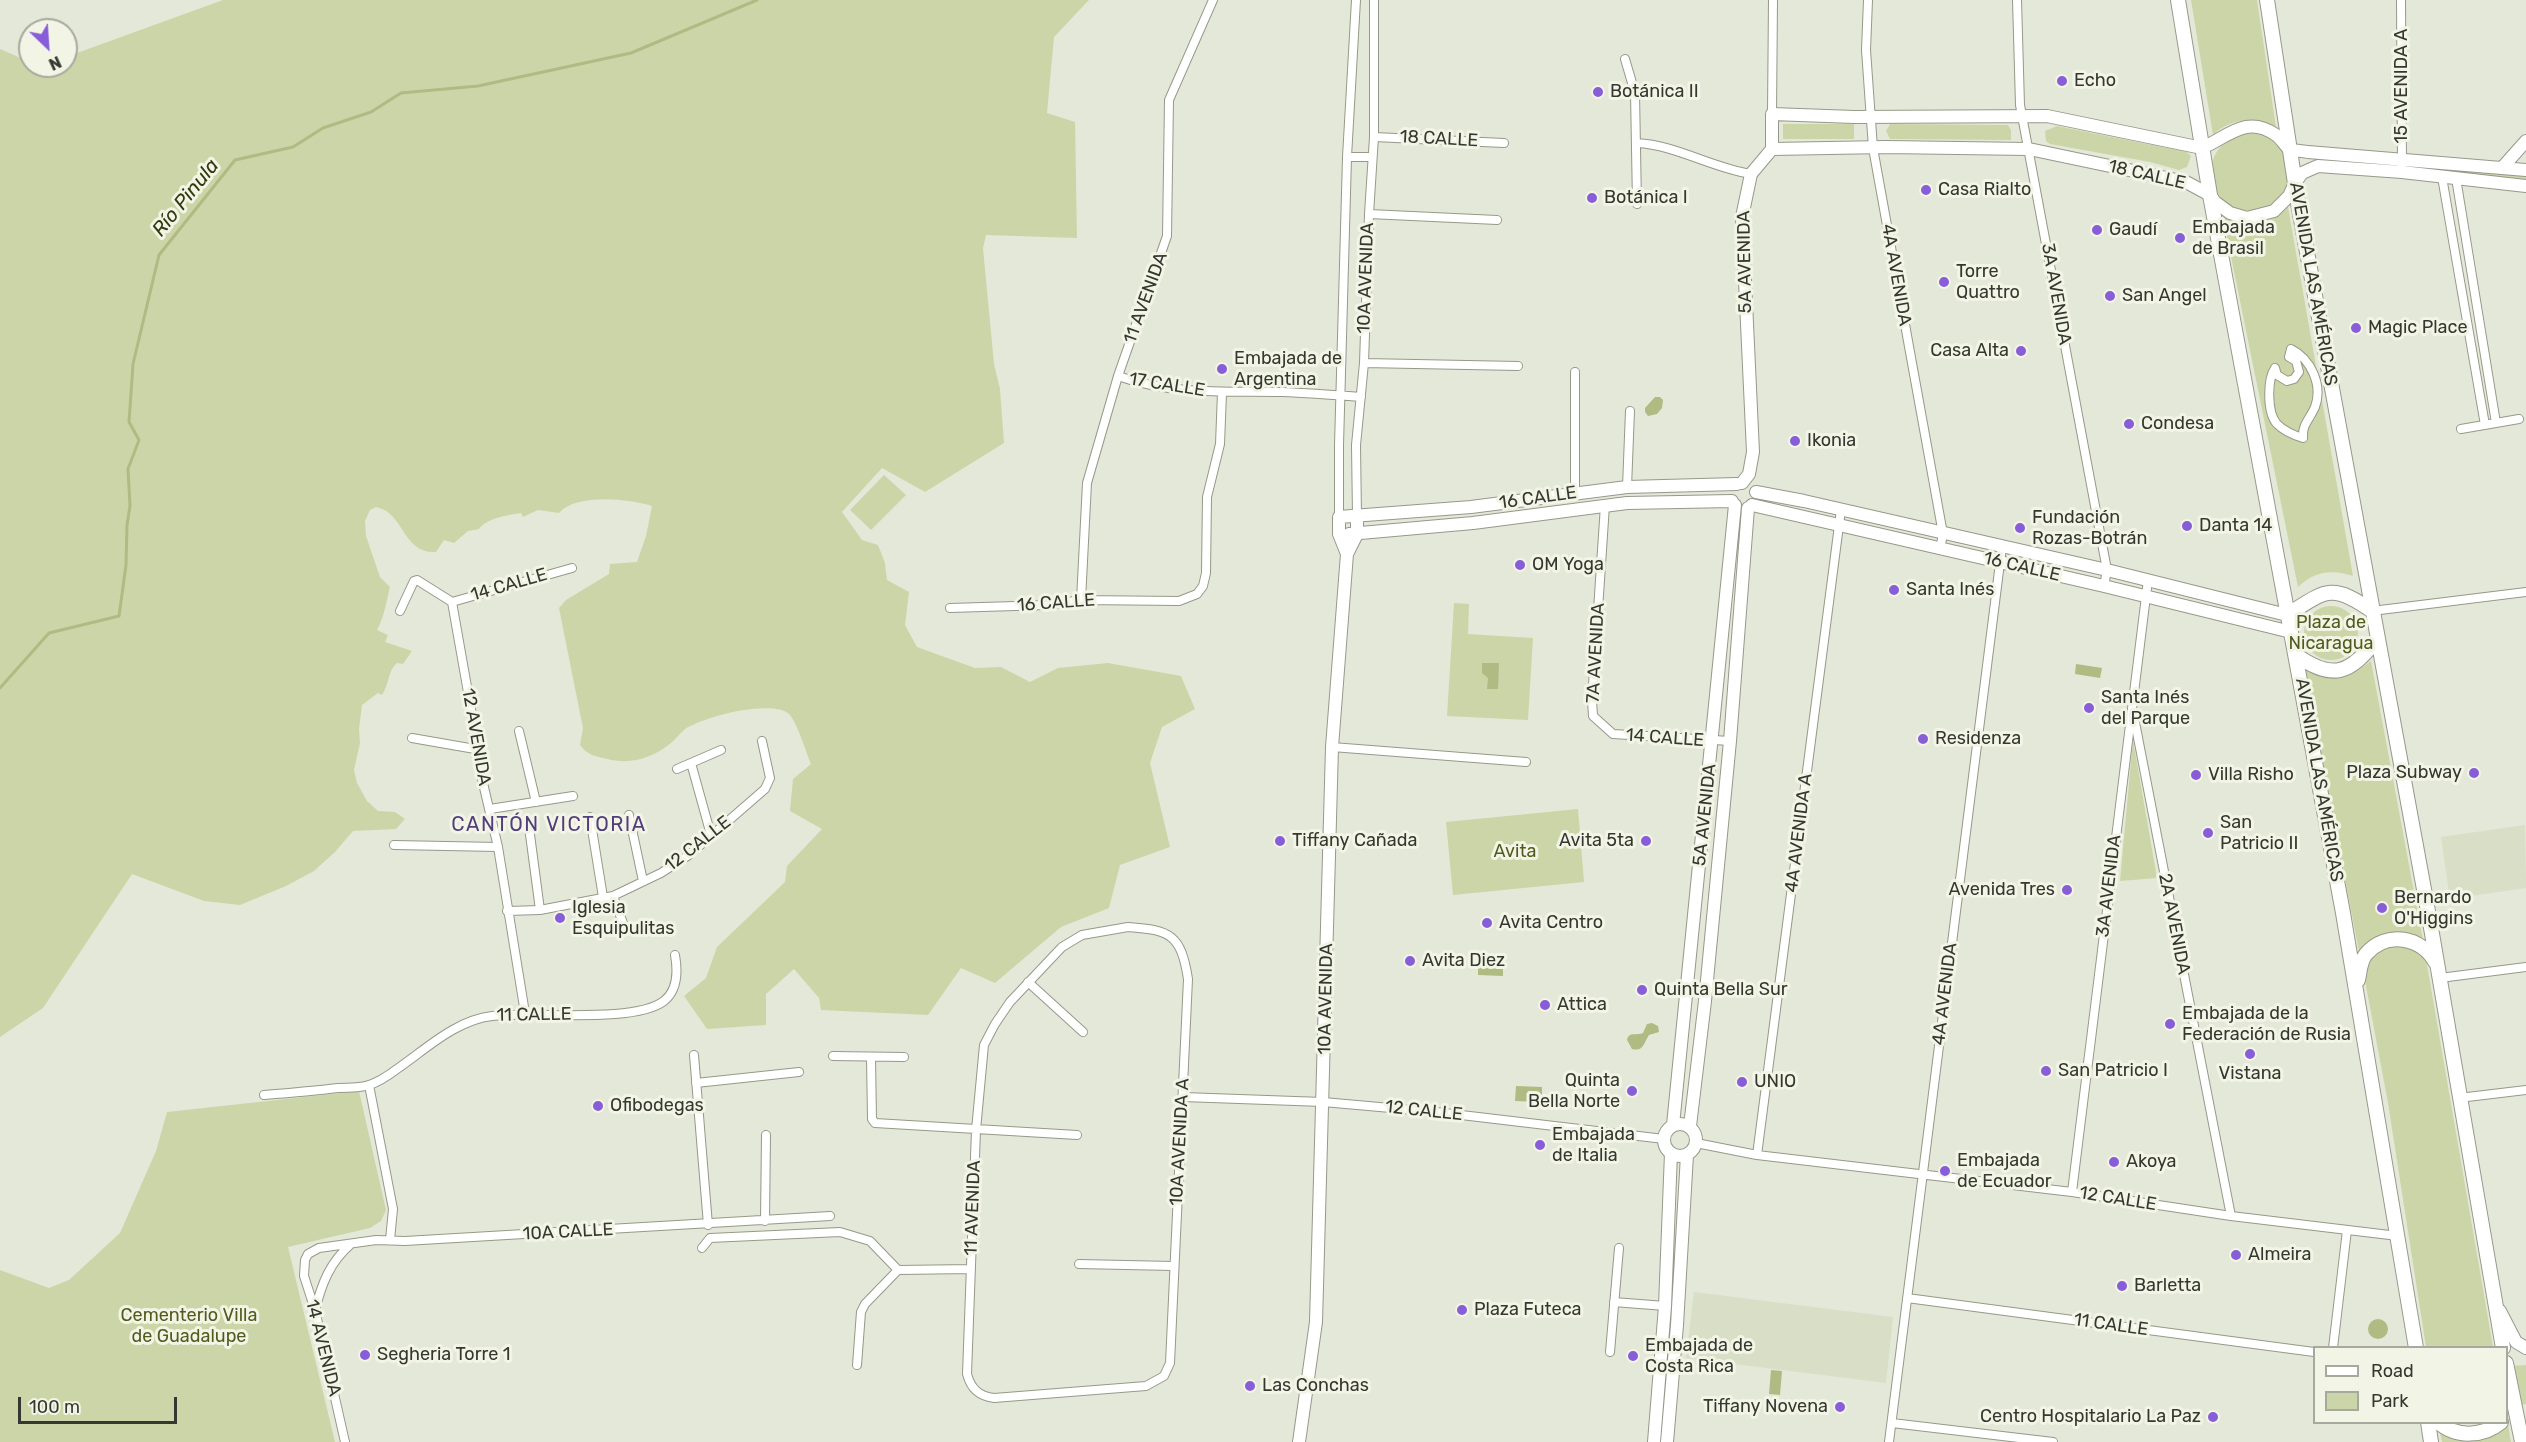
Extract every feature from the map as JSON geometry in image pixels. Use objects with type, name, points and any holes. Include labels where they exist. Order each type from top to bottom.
[{"type":"main road","name":"AVENIDA LAS AMÉRICAS","points":[[2178,0],[2210,195],[2357,990],[2416,1346]]},
{"type":"main road","name":"AVENIDA LAS AMÉRICAS","points":[[2267,0],[2289,149],[2439,973],[2503,1346]]},
{"type":"main road","points":[[2287,615],[2318,595],[2331,592],[2343,593],[2372,611]]},
{"type":"main road","points":[[2296,655],[2322,670],[2342,670],[2354,665],[2377,639]]},
{"type":"main road","points":[[2357,990],[2365,954],[2381,941],[2391,938],[2420,944],[2430,954],[2439,973]]},
{"type":"main road","points":[[2508,1373],[2522,1442]]},
{"type":"main road","points":[[2428,1424],[2431,1442]]},
{"type":"main road","points":[[2441,1424],[2454,1432],[2471,1435],[2487,1431],[2498,1424]]},
{"type":"street","name":"11 AVENIDA","points":[[1081,600],[1087,483],[1118,376],[1166,241],[1169,100],[1213,0]]},
{"type":"street","name":"10A AVENIDA","points":[[1347,554],[1339,534],[1340,396],[1347,157],[1356,0]]},
{"type":"street","name":"10A AVENIDA","points":[[1299,1442],[1316,1322],[1332,747],[1347,554],[1357,534],[1356,445],[1364,363],[1374,137],[1374,0]]},
{"type":"street","points":[[1772,149],[1773,0]]},
{"type":"street","name":"4A AVENIDA","points":[[1868,0],[1866,50],[1873,148],[1943,534],[1940,549]]},
{"type":"street","name":"3A AVENIDA","points":[[2017,0],[2022,116],[2107,570],[2104,586]]},
{"type":"street","name":"15 AVENIDA A","points":[[2401,0],[2402,166]]},
{"type":"street","points":[[1625,58],[1635,93],[1637,204]]},
{"type":"street","name":"18 CALLE","points":[[1772,114],[2047,116],[2202,148]]},
{"type":"street","points":[[2202,148],[2231,131],[2250,126],[2268,130],[2277,135],[2289,149]]},
{"type":"street","name":"18 CALLE","points":[[1374,137],[1504,143]]},
{"type":"street","points":[[2502,168],[2526,141]]},
{"type":"street","points":[[1637,143],[1678,152],[1728,170],[1751,174]]},
{"type":"street","name":"18 CALLE","points":[[1772,149],[2029,149],[2186,182],[2210,195],[2215,202],[2230,213],[2247,218],[2274,211],[2281,206],[2302,173],[2318,166],[2526,170]]},
{"type":"street","name":"5A AVENIDA","points":[[1690,1126],[1705,1001],[1750,507],[1746,486],[1751,461],[1752,430],[1742,217],[1751,174],[1772,149]]},
{"type":"street","name":"18 CALLE","points":[[2289,149],[2402,166],[2442,177],[2526,186]]},
{"type":"street","points":[[1347,157],[1372,157]]},
{"type":"street","points":[[2442,177],[2485,425]]},
{"type":"street","points":[[2456,178],[2496,423]]},
{"type":"street","points":[[1369,214],[1497,220]]},
{"type":"street","points":[[2291,349],[2307,361],[2316,384],[2315,404],[2303,426],[2303,438],[2288,432],[2274,418],[2270,393],[2272,372],[2275,368],[2277,375],[2287,381],[2297,376],[2299,368],[2296,361],[2289,357],[2291,349]]},
{"type":"street","points":[[1364,363],[1518,366]]},
{"type":"street","points":[[1575,372],[1575,492]]},
{"type":"street","name":"17 CALLE","points":[[1118,376],[1138,383],[1222,393],[1282,392],[1360,397]]},
{"type":"street","name":"16 CALLE","points":[[950,608],[1048,605],[1081,600],[1179,601],[1197,594],[1203,586],[1206,573],[1206,497],[1220,444],[1222,393]]},
{"type":"street","points":[[1627,487],[1630,411]]},
{"type":"street","points":[[2461,429],[2519,419]]},
{"type":"street","name":"5A AVENIDA","points":[[1673,1125],[1712,741],[1733,503],[1731,492],[1746,486]]},
{"type":"street","name":"16 CALLE","points":[[1339,517],[1471,507],[1627,487],[1746,486],[1943,534],[2107,570],[2287,615]]},
{"type":"street","name":"16 CALLE","points":[[1339,534],[1473,523],[1605,505],[1733,503],[1743,509],[1750,507],[1840,525],[2291,632]]},
{"type":"street","name":"7A AVENIDA","points":[[1602,726],[1593,716],[1592,700],[1605,505]]},
{"type":"street","name":"4A AVENIDA A","points":[[1757,1155],[1841,510]]},
{"type":"street","points":[[1346,576],[1360,545],[1368,538],[1383,531]]},
{"type":"street","name":"4A AVENIDA","points":[[1889,1442],[2002,547]]},
{"type":"street","name":"14 CALLE","points":[[400,611],[412,582],[417,580],[452,602],[572,568]]},
{"type":"street","name":"3A AVENIDA","points":[[2072,1192],[2148,580]]},
{"type":"street","points":[[2372,611],[2526,592]]},
{"type":"street","name":"12 AVENIDA","points":[[452,602],[472,715],[475,748],[498,847],[525,1013]]},
{"type":"street","name":"2A AVENIDA","points":[[2132,703],[2231,1216]]},
{"type":"street","name":"14 CALLE","points":[[1602,726],[1613,734],[1730,741]]},
{"type":"street","points":[[519,731],[536,802]]},
{"type":"street","points":[[411,738],[475,748]]},
{"type":"street","name":"12 CALLE","points":[[507,911],[540,910],[608,896],[674,866],[765,789],[770,778],[762,741]]},
{"type":"street","points":[[1332,747],[1526,762]]},
{"type":"street","points":[[677,769],[721,750]]},
{"type":"street","points":[[691,763],[711,835]]},
{"type":"street","points":[[490,809],[573,796]]},
{"type":"street","points":[[629,815],[643,881]]},
{"type":"street","points":[[590,817],[608,896],[624,926]]},
{"type":"street","points":[[529,827],[540,910]]},
{"type":"street","points":[[394,844],[498,847]]},
{"type":"street","name":"11 AVENIDA","points":[[1147,928],[1128,927],[1082,935],[1062,947],[1010,1002],[984,1045],[976,1130],[967,1374],[969,1384],[975,1391],[985,1397],[994,1398],[1146,1386],[1164,1376]]},
{"type":"street","name":"10A AVENIDA A","points":[[1147,928],[1162,931],[1177,942],[1184,956],[1188,979],[1170,1363],[1164,1376]]},
{"type":"street","name":"11 CALLE","points":[[264,1095],[369,1085],[386,1077],[457,1027],[489,1016],[525,1013],[549,1016],[634,1012],[648,1008],[663,1001],[673,990],[678,971],[675,955]]},
{"type":"street","points":[[2439,973],[2526,967]]},
{"type":"street","points":[[1028,982],[1083,1032]]},
{"type":"street","points":[[694,1055],[708,1225]]},
{"type":"street","points":[[833,1056],[904,1057]]},
{"type":"street","points":[[871,1058],[872,1119],[875,1123],[1077,1135]]},
{"type":"street","points":[[696,1083],[798,1072]]},
{"type":"street","points":[[369,1085],[393,1209],[390,1240]]},
{"type":"street","points":[[2459,1098],[2526,1090]]},
{"type":"street","name":"12 CALLE","points":[[1184,1097],[1323,1102],[1436,1112],[1664,1139]]},
{"type":"street","points":[[1667,1442],[1677,1325],[1687,1155],[1696,1143],[1695,1132],[1690,1126],[1673,1125],[1667,1131],[1664,1139],[1665,1147],[1671,1153],[1679,1156],[1687,1155]]},
{"type":"street","points":[[765,1221],[766,1135]]},
{"type":"street","name":"12 CALLE","points":[[1696,1143],[1757,1155],[2072,1192],[2231,1216],[2398,1236]]},
{"type":"street","points":[[1654,1442],[1665,1306],[1671,1153]]},
{"type":"street","name":"10A CALLE","points":[[308,1254],[320,1248],[390,1240],[708,1225],[830,1216]]},
{"type":"street","points":[[2333,1346],[2347,1230]]},
{"type":"street","points":[[702,1248],[710,1238],[840,1232],[870,1241],[898,1270]]},
{"type":"street","points":[[315,1310],[328,1270],[337,1256],[351,1244]]},
{"type":"street","points":[[1610,1352],[1619,1248]]},
{"type":"street","name":"14 AVENIDA","points":[[308,1254],[303,1266],[304,1276],[315,1310],[345,1442]]},
{"type":"street","points":[[1079,1264],[1173,1266]]},
{"type":"street","points":[[857,1365],[861,1312],[865,1304],[898,1270],[971,1269]]},
{"type":"street","points":[[2493,1295],[2516,1342],[2526,1348]]},
{"type":"street","name":"11 CALLE","points":[[1907,1298],[2313,1352]]},
{"type":"street","points":[[1614,1302],[1665,1306]]},
{"type":"street","points":[[1892,1423],[2053,1442]]},
{"type":"shaded area","points":[[1655,397],[1663,400],[1662,408],[1657,414],[1648,416],[1645,408]]},
{"type":"shaded area","points":[[1482,663],[1499,663],[1498,689],[1487,689],[1488,678],[1482,673]]},
{"type":"shaded area","points":[[2076,664],[2102,668],[2100,678],[2075,674]]},
{"type":"shaded area","points":[[2525,825],[2526,888],[2450,899],[2441,837]]},
{"type":"shaded area","points":[[1478,964],[1503,965],[1503,976],[1478,975]]},
{"type":"shaded area","points":[[1652,1023],[1658,1026],[1659,1032],[1649,1035],[1641,1048],[1632,1049],[1627,1040],[1628,1037],[1643,1033],[1647,1024]]},
{"type":"shaded area","points":[[1516,1086],[1542,1087],[1542,1102],[1515,1101]]},
{"type":"shaded area","points":[[1694,1292],[1893,1317],[1886,1383],[1686,1358]]},
{"type":"shaded area","points":[[2378,1319],[2385,1322],[2388,1329],[2385,1336],[2378,1339],[2371,1336],[2368,1329],[2371,1322]]},
{"type":"shaded area","points":[[1771,1370],[1782,1371],[1780,1395],[1769,1394]]},
{"type":"green space","points":[[223,0],[1089,0],[1054,37],[1047,113],[1075,122],[1077,238],[986,235],[983,248],[994,364],[1000,389],[1004,443],[925,492],[882,468],[842,512],[862,540],[878,545],[885,563],[887,580],[909,592],[905,625],[917,647],[975,668],[1001,667],[1030,682],[1058,668],[1108,663],[1181,676],[1195,709],[1162,727],[1150,763],[1170,847],[1120,865],[1109,908],[1061,927],[995,983],[961,968],[928,1015],[821,1010],[819,998],[794,969],[766,994],[766,1025],[707,1029],[684,996],[706,978],[717,947],[785,882],[787,866],[822,829],[790,811],[793,779],[811,764],[792,718],[780,710],[767,708],[720,715],[684,730],[657,753],[633,761],[616,761],[595,756],[585,751],[580,745],[583,728],[559,608],[566,600],[609,574],[610,564],[637,562],[646,536],[652,506],[630,501],[603,499],[578,502],[559,513],[538,510],[523,517],[521,513],[504,516],[487,522],[479,529],[468,531],[454,543],[444,540],[436,552],[416,547],[393,517],[376,507],[370,510],[365,521],[366,536],[380,577],[390,587],[384,614],[377,630],[388,635],[385,642],[412,651],[403,664],[397,663],[394,666],[382,695],[378,693],[362,705],[360,743],[354,770],[357,783],[367,801],[378,811],[395,812],[405,819],[396,829],[353,831],[314,871],[286,886],[240,905],[204,901],[132,874],[43,1008],[0,1037],[0,49],[18,57],[18,78],[78,78],[78,53]]},
{"type":"green space","points":[[2191,0],[2257,0],[2276,127],[2260,121],[2235,122],[2213,135]]},
{"type":"green space","points":[[1783,124],[1854,124],[1854,139],[1783,139]]},
{"type":"green space","points":[[1890,124],[2008,125],[2011,130],[2011,140],[1890,139],[1886,131]]},
{"type":"green space","points":[[2057,126],[2187,152],[2191,156],[2187,167],[2179,170],[2150,162],[2050,144],[2046,141],[2045,131]]},
{"type":"green space","points":[[2250,133],[2265,136],[2277,145],[2286,157],[2289,172],[2286,187],[2277,199],[2265,208],[2250,211],[2235,208],[2223,199],[2214,187],[2211,172],[2214,157],[2223,145],[2235,136]]},
{"type":"green space","points":[[2411,163],[2526,174],[2526,181],[2411,169]]},
{"type":"green space","points":[[2288,207],[2353,576],[2324,573],[2298,587],[2223,217],[2240,223],[2257,224],[2274,218]]},
{"type":"green space","points":[[884,475],[906,495],[871,530],[850,510]]},
{"type":"green space","points":[[1454,603],[1469,604],[1468,634],[1533,638],[1528,720],[1447,716]]},
{"type":"green space","name":"Plaza de Nicaragua","points":[[2331,606],[2341,608],[2350,614],[2356,623],[2358,633],[2356,643],[2350,652],[2341,658],[2331,660],[2321,658],[2312,652],[2306,643],[2304,633],[2306,623],[2312,614],[2321,608]]},
{"type":"green space","points":[[2371,661],[2423,940],[2421,942],[2407,937],[2360,957],[2305,669],[2314,674],[2340,677]]},
{"type":"green space","points":[[2133,740],[2157,878],[2120,881]]},
{"type":"green space","name":"Avita","points":[[1578,809],[1584,882],[1453,895],[1446,822]]},
{"type":"green space","points":[[2392,942],[2425,953],[2493,1346],[2426,1346],[2388,1103],[2363,970],[2368,956]]},
{"type":"green space","name":"Cementerio Villa de Guadalupe","points":[[359,1091],[386,1210],[381,1221],[370,1228],[288,1247],[335,1442],[0,1442],[0,1270],[49,1288],[69,1280],[120,1233],[156,1151],[167,1112]]},
{"type":"green space","points":[[2526,1365],[2526,1404],[2519,1405],[2511,1366]]},
{"type":"green space","points":[[2508,1425],[2511,1442],[2442,1442],[2440,1433],[2458,1438],[2475,1439],[2492,1435]]},
{"type":"waterway","name":"Río Pinula","points":[[0,688],[49,633],[119,616],[126,565],[130,506],[128,469],[139,440],[129,422],[133,364],[159,255],[235,160],[293,147],[323,128],[371,112],[401,93],[478,86],[631,53],[757,0]]},
{"type":"place","name":"Echo","points":[[2062,81]]},
{"type":"place","name":"Botánica II","points":[[1598,92]]},
{"type":"place","name":"Casa Rialto","points":[[1926,190]]},
{"type":"place","name":"Botánica I","points":[[1592,198]]},
{"type":"place","name":"Gaudí","points":[[2097,230]]},
{"type":"place","name":"Embajada de Brasil","points":[[2180,238]]},
{"type":"place","name":"Torre Quattro","points":[[1944,282]]},
{"type":"place","name":"San Angel","points":[[2110,296]]},
{"type":"place","name":"Magic Place","points":[[2356,328]]},
{"type":"place","name":"Casa Alta","points":[[2021,351]]},
{"type":"place","name":"Embajada de Argentina","points":[[1222,369]]},
{"type":"place","name":"Condesa","points":[[2129,424]]},
{"type":"place","name":"Ikonia","points":[[1795,441]]},
{"type":"place","name":"Danta 14","points":[[2187,526]]},
{"type":"place","name":"Fundación Rozas-Botrán","points":[[2020,528]]},
{"type":"place","name":"OM Yoga","points":[[1520,565]]},
{"type":"place","name":"Santa Inés","points":[[1894,590]]},
{"type":"place","name":"Santa Inés del Parque","points":[[2089,708]]},
{"type":"place","name":"Residenza","points":[[1923,739]]},
{"type":"place","name":"Plaza Subway","points":[[2474,773]]},
{"type":"place","name":"Villa Risho","points":[[2196,775]]},
{"type":"place","name":"San Patricio II","points":[[2208,833]]},
{"type":"place","name":"Tiffany Cañada","points":[[1280,841]]},
{"type":"place","name":"Avita 5ta","points":[[1646,841]]},
{"type":"place","name":"Avenida Tres","points":[[2067,890]]},
{"type":"place","name":"Bernardo O'Higgins","points":[[2382,908]]},
{"type":"place","name":"Iglesia Esquipulitas","points":[[560,918]]},
{"type":"place","name":"Avita Centro","points":[[1487,923]]},
{"type":"place","name":"Avita Diez","points":[[1410,961]]},
{"type":"place","name":"Quinta Bella Sur","points":[[1642,990]]},
{"type":"place","name":"Attica","points":[[1545,1005]]},
{"type":"place","name":"Embajada de la Federación de Rusia","points":[[2170,1024]]},
{"type":"place","name":"Vistana","points":[[2250,1054]]},
{"type":"place","name":"San Patricio I","points":[[2046,1071]]},
{"type":"place","name":"UNIO","points":[[1742,1082]]},
{"type":"place","name":"Quinta Bella Norte","points":[[1632,1091]]},
{"type":"place","name":"Ofibodegas","points":[[598,1106]]},
{"type":"place","name":"Embajada de Italia","points":[[1540,1145]]},
{"type":"place","name":"Akoya","points":[[2114,1162]]},
{"type":"place","name":"Embajada de Ecuador","points":[[1945,1171]]},
{"type":"place","name":"Almeira","points":[[2236,1255]]},
{"type":"place","name":"Barletta","points":[[2122,1286]]},
{"type":"place","name":"Plaza Futeca","points":[[1462,1310]]},
{"type":"place","name":"Segheria Torre 1","points":[[365,1355]]},
{"type":"place","name":"Embajada de Costa Rica","points":[[1633,1356]]},
{"type":"place","name":"Las Conchas","points":[[1250,1386]]},
{"type":"place","name":"Tiffany Novena","points":[[1840,1407]]},
{"type":"place","name":"Centro Hospitalario La Paz","points":[[2213,1417]]},
{"type":"district","name":"CANTÓN VICTORIA","points":[[549,825]]}]
